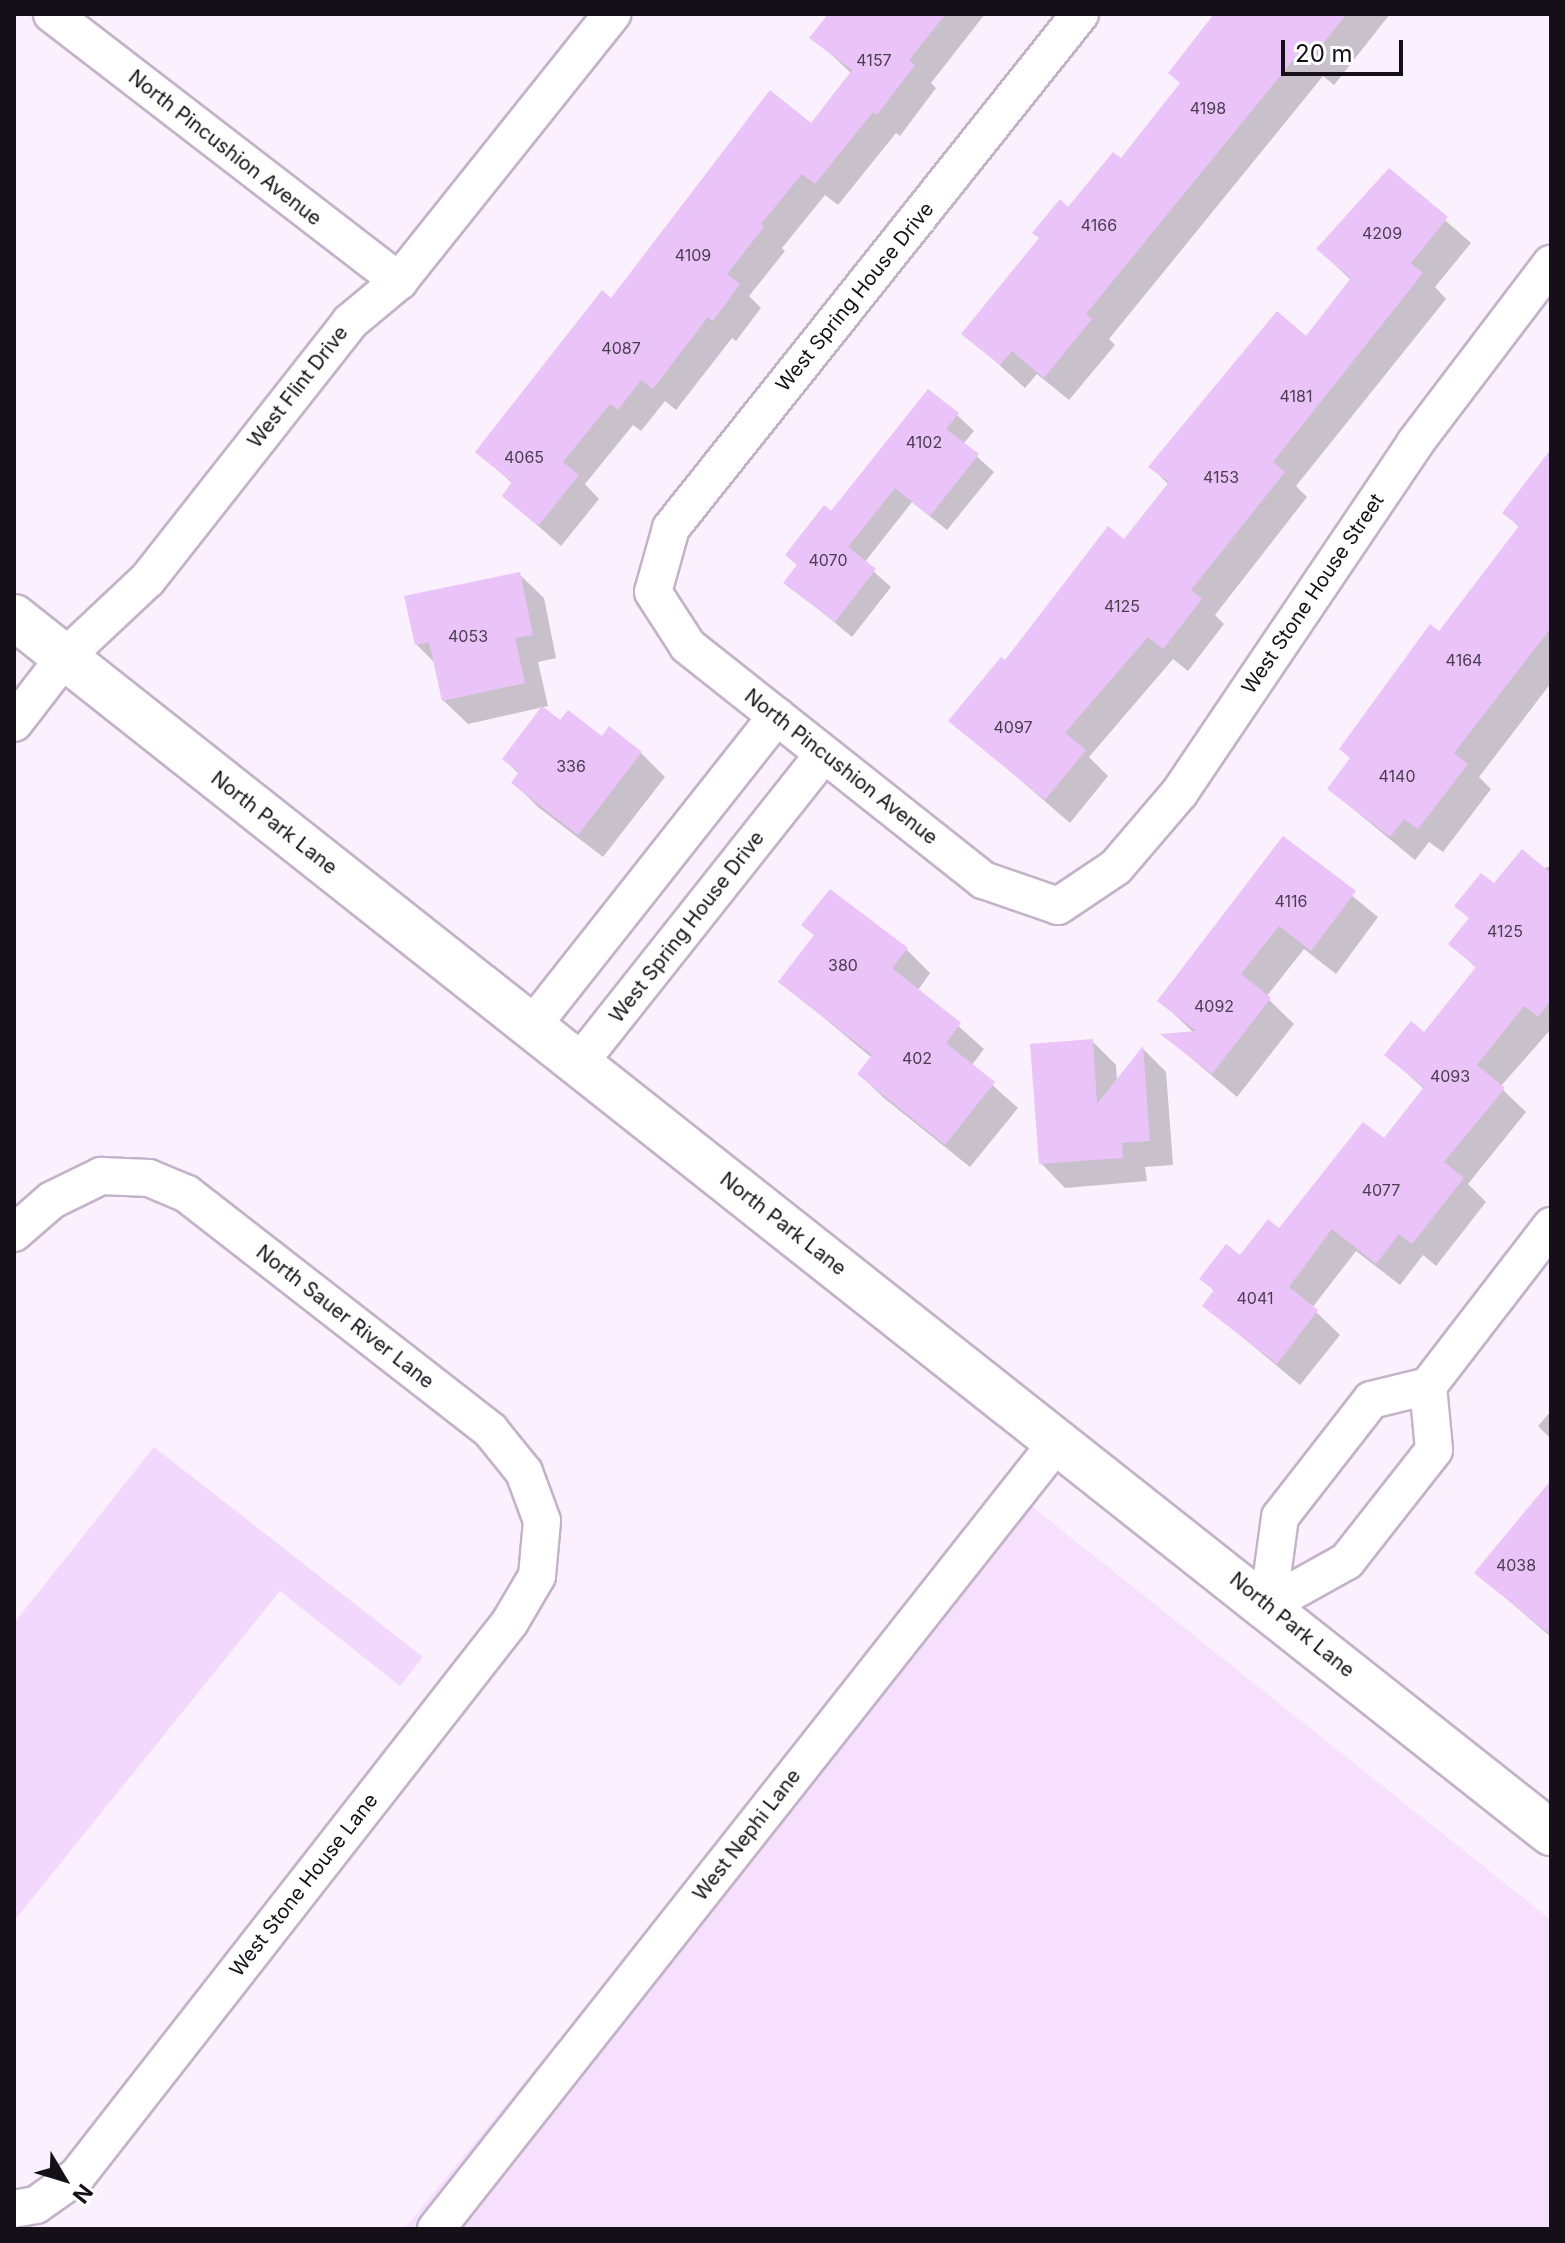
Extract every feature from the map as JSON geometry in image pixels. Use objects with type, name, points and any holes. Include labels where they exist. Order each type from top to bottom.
[{"type":"street","name":"North Pincushion Avenue","points":[[52,14],[399,281]]},
{"type":"street","name":"West Flint Drive","points":[[14,723],[65,657],[148,579],[350,322],[399,281],[612,14]]},
{"type":"street","name":"West Spring House Drive","points":[[653,592],[671,528],[1080,14]]},
{"type":"street","name":"West Stone House Street","points":[[1058,906],[1116,867],[1180,792],[1415,443],[1551,264]]},
{"type":"street","name":"North Pincushion Avenue","points":[[653,592],[688,646],[983,880],[1058,906]]},
{"type":"street","name":"North Park Lane","points":[[14,617],[1268,1605],[1551,1833]]},
{"type":"street","points":[[532,1026],[777,716]]},
{"type":"street","name":"West Spring House Drive","points":[[579,1063],[824,754]]},
{"type":"street","name":"North Sauer River Lane","points":[[14,1233],[52,1200],[101,1176],[149,1178],[187,1194],[478,1421],[524,1472],[542,1521]]},
{"type":"street","points":[[1268,1605],[1280,1517],[1371,1400],[1428,1386],[1551,1226]]},
{"type":"street","points":[[1268,1605],[1347,1561],[1434,1450],[1428,1386]]},
{"type":"street","name":"West Nephi Lane","points":[[436,2229],[1058,1441]]},
{"type":"street","name":"West Stone House Lane","points":[[14,2209],[36,2205],[77,2176],[510,1622],[537,1576],[542,1521]]},
{"type":"shaded area","points":[[154,1447],[423,1657],[400,1686],[280,1591],[14,1921],[14,1623]]},
{"type":"shaded area","points":[[1010,1489],[1551,1920],[1551,2229],[404,2229]]},
{"type":"building","points":[[828,14],[946,14],[909,60],[915,65],[877,115],[873,112],[815,184],[802,174],[761,224],[764,227],[727,274],[740,284],[713,321],[708,317],[653,389],[641,380],[618,410],[610,404],[563,462],[579,475],[538,526],[502,496],[512,482],[475,452],[602,290],[611,298],[770,90],[811,123],[852,70],[809,38]]},
{"type":"building","points":[[1214,14],[1347,14],[1308,62],[1298,54],[1086,314],[1092,319],[1044,378],[1012,351],[1000,365],[961,334],[1039,238],[1032,233],[1060,199],[1068,207],[1113,152],[1121,158],[1180,83],[1168,73]]},
{"type":"building","points":[[1389,168],[1448,217],[1411,263],[1423,273],[1273,462],[1285,472],[1191,590],[1202,599],[1163,649],[1148,637],[1065,733],[1086,750],[1045,800],[948,721],[1001,657],[1005,660],[1108,526],[1124,539],[1169,482],[1148,467],[1277,311],[1306,336],[1351,278],[1316,249]]},
{"type":"building","points":[[928,389],[959,413],[946,429],[979,454],[930,516],[895,488],[848,547],[876,569],[835,622],[783,583],[797,565],[785,555],[824,505],[831,511]]},
{"type":"building","points":[[1551,449],[1551,628],[1454,753],[1468,764],[1418,829],[1404,819],[1390,837],[1327,789],[1350,758],[1339,749],[1430,624],[1439,631],[1519,526],[1502,513]]},
{"type":"building","points":[[520,572],[533,635],[515,638],[525,683],[442,701],[429,642],[415,645],[404,596]]},
{"type":"building","points":[[542,706],[560,720],[568,710],[602,736],[609,726],[642,752],[578,835],[511,783],[519,772],[502,759]]},
{"type":"building","points":[[1283,836],[1356,891],[1311,951],[1279,926],[1241,974],[1271,998],[1212,1074],[1160,1034],[1196,1031],[1157,1001]]},
{"type":"building","points":[[1522,849],[1551,873],[1551,1000],[1538,1017],[1524,1006],[1477,1065],[1505,1088],[1444,1162],[1464,1178],[1412,1244],[1399,1234],[1376,1264],[1332,1229],[1289,1287],[1318,1310],[1277,1364],[1202,1306],[1214,1290],[1199,1279],[1226,1244],[1240,1255],[1268,1219],[1279,1228],[1363,1122],[1384,1138],[1424,1087],[1384,1055],[1411,1021],[1424,1032],[1476,967],[1448,944],[1469,918],[1454,906],[1481,873],[1494,883]]},
{"type":"building","points":[[830,889],[908,948],[892,968],[961,1023],[946,1043],[995,1082],[945,1145],[857,1074],[872,1055],[778,982],[814,935],[801,925]]},
{"type":"building","points":[[1093,1039],[1097,1104],[1143,1046],[1150,1141],[1122,1143],[1123,1158],[1039,1164],[1030,1044]]},
{"type":"building","points":[[1551,1480],[1551,1635],[1474,1573]]}]
